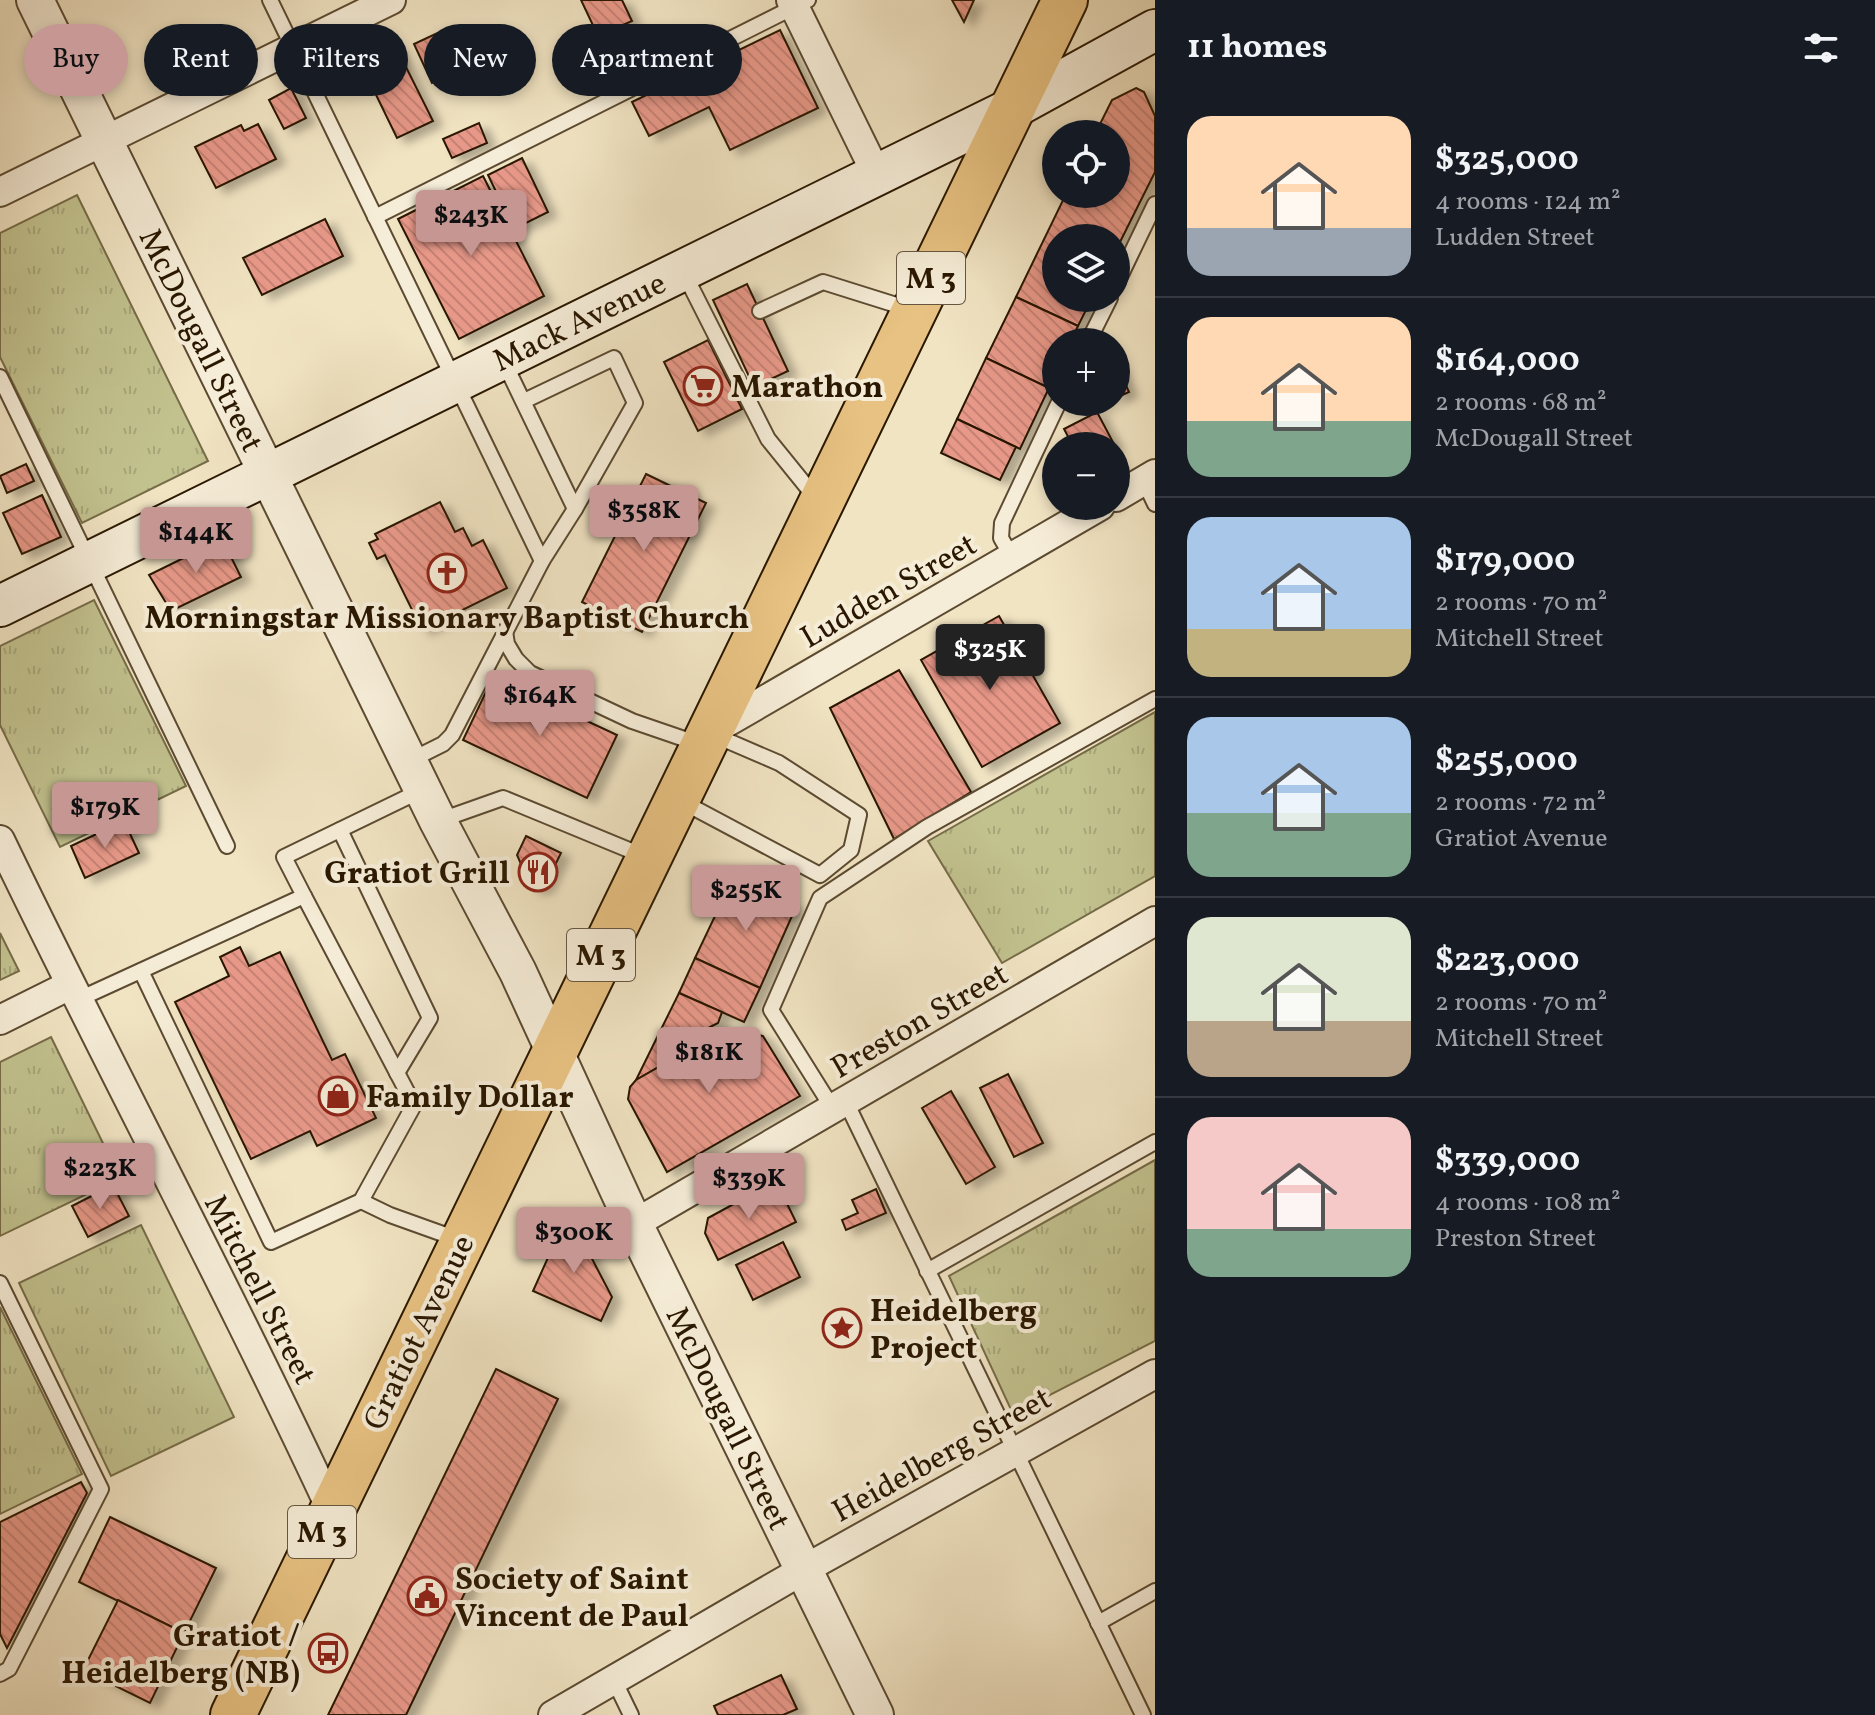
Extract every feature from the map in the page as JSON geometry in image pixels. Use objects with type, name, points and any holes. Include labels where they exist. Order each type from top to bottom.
[{"type":"main road","name":"Gratiot Avenue","points":[[233,1715],[1065,0]]},
{"type":"main road","name":"Mack Avenue","points":[[0,606],[1013,108],[1155,31]]},
{"type":"street","name":"McDougall Street","points":[[35,0],[423,790],[518,972],[634,1224],[875,1715]]},
{"type":"street","points":[[341,24],[391,0]]},
{"type":"street","points":[[798,3],[877,175]]},
{"type":"street","points":[[0,192],[274,56]]},
{"type":"street","points":[[1130,493],[1151,486]]},
{"type":"street","name":"Ludden Street","points":[[706,739],[1076,520]]},
{"type":"street","name":"Mitchell Street","points":[[0,840],[291,1422],[332,1511]]},
{"type":"street","name":"Preston Street","points":[[634,1224],[1155,921]]},
{"type":"street","points":[[0,1020],[74,993]]},
{"type":"street","name":"Heidelberg Street","points":[[553,1715],[1014,1450],[1155,1374]]},
{"type":"lane","points":[[270,0],[282,24]]},
{"type":"lane","points":[[375,217],[798,3]]},
{"type":"lane","points":[[317,96],[542,561]]},
{"type":"lane","points":[[1130,256],[1155,204]]},
{"type":"lane","points":[[683,270],[720,331],[768,439],[821,504]]},
{"type":"lane","points":[[760,311],[823,282],[915,311]]},
{"type":"lane","points":[[423,790],[443,744],[452,735],[542,561],[635,403],[614,358],[524,401]]},
{"type":"lane","points":[[503,359],[575,509]]},
{"type":"lane","points":[[0,377],[227,846]]},
{"type":"lane","points":[[1012,557],[1001,538],[1002,523],[1052,416]]},
{"type":"lane","points":[[505,631],[507,644],[530,673],[632,721],[706,739],[779,763],[859,815],[851,850],[820,875],[677,799]]},
{"type":"lane","points":[[1143,1715],[927,1271],[839,1106],[771,1010],[820,898],[927,827],[1155,699]]},
{"type":"lane","points":[[141,971],[271,1242],[361,1201],[414,1105],[284,857],[423,790],[503,798],[649,858]]},
{"type":"lane","points":[[340,830],[430,1018],[397,1073]]},
{"type":"lane","points":[[74,993],[141,971],[304,896]]},
{"type":"lane","points":[[927,1271],[1155,1142]]},
{"type":"lane","points":[[361,1201],[462,1241]]},
{"type":"lane","points":[[0,1283],[101,1489],[9,1669],[0,1674]]},
{"type":"lane","points":[[1098,1623],[1155,1591]]},
{"type":"lane","points":[[614,1680],[631,1715]]},
{"type":"green space","points":[[77,195],[208,461],[82,523],[0,357],[0,233]]},
{"type":"green space","points":[[94,600],[186,786],[60,847],[0,725],[0,646]]},
{"type":"green space","points":[[1155,712],[1155,876],[1002,963],[928,841]]},
{"type":"green space","points":[[0,933],[19,971],[0,980]]},
{"type":"green space","points":[[51,1037],[120,1178],[0,1236],[0,1062]]},
{"type":"green space","points":[[1155,1160],[1155,1341],[1013,1414],[949,1276]]},
{"type":"green space","points":[[141,1225],[234,1417],[111,1476],[19,1283]]},
{"type":"green space","points":[[0,1307],[82,1474],[0,1514]]},
{"type":"building","points":[[581,0],[622,0],[632,21],[625,24],[592,24]]},
{"type":"building","points":[[952,0],[974,0],[964,22]]},
{"type":"building","points":[[780,30],[818,108],[730,150],[709,107],[649,136],[632,102],[644,96],[742,96],[742,48]]},
{"type":"building","points":[[424,39],[424,66],[414,44]]},
{"type":"building","points":[[408,71],[433,121],[397,138],[377,96],[408,96]]},
{"type":"building","points":[[1136,88],[1144,92],[1155,116],[1155,172],[1129,224],[1051,224],[1059,208],[1130,208],[1130,120],[1102,120],[1112,100]]},
{"type":"building","points":[[276,96],[295,96],[306,118],[284,129],[269,100]]},
{"type":"building","points":[[479,123],[487,143],[452,158],[443,139]]},
{"type":"building","points":[[258,124],[276,159],[216,188],[195,147],[241,125],[244,131]]},
{"type":"building","points":[[522,158],[548,212],[514,229],[488,175]]},
{"type":"building","points":[[483,176],[544,296],[459,339],[398,219]]},
{"type":"building","points":[[325,219],[343,256],[262,295],[243,258]]},
{"type":"building","points":[[1042,243],[1042,309],[1016,297]]},
{"type":"building","points":[[747,284],[788,371],[754,387],[713,300]]},
{"type":"building","points":[[1016,297],[1042,309],[1042,312],[1078,326],[1042,328],[1042,385],[986,358]]},
{"type":"building","points":[[1048,312],[1085,312],[1078,326]]},
{"type":"building","points":[[708,340],[742,409],[698,431],[664,362]]},
{"type":"building","points":[[986,358],[1042,385],[1042,403],[1020,449],[957,419]]},
{"type":"building","points":[[1089,416],[1099,416],[1108,432],[1066,432],[1064,429]]},
{"type":"building","points":[[957,419],[1016,447],[1000,480],[941,453]]},
{"type":"building","points":[[26,464],[34,481],[7,493],[0,476]]},
{"type":"building","points":[[646,474],[706,503],[642,632],[582,602]]},
{"type":"building","points":[[42,495],[61,537],[22,554],[3,513]]},
{"type":"building","name":"Morningstar Missionary Baptist Church","points":[[440,502],[455,532],[463,528],[472,546],[483,540],[507,588],[422,630],[385,555],[377,559],[369,543],[378,539],[375,534]]},
{"type":"building","points":[[222,539],[241,577],[171,611],[149,575]]},
{"type":"building","points":[[999,616],[1060,723],[982,767],[921,660]]},
{"type":"building","points":[[899,670],[971,792],[894,839],[830,708]]},
{"type":"building","points":[[493,677],[617,735],[587,798],[463,740]]},
{"type":"building","points":[[124,821],[139,853],[85,878],[71,846]]},
{"type":"building","name":"Gratiot Grill","points":[[526,836],[561,853],[544,888],[532,889],[517,855]]},
{"type":"building","points":[[733,878],[796,907],[760,988],[695,958]]},
{"type":"building","points":[[240,947],[249,966],[280,952],[332,1060],[345,1054],[376,1118],[317,1146],[310,1131],[251,1159],[175,1002],[229,976],[220,957]]},
{"type":"building","points":[[695,958],[760,988],[744,1022],[679,993]]},
{"type":"building","points":[[679,993],[722,1012],[718,1023],[675,1045],[681,1054],[636,1080]]},
{"type":"building","points":[[727,1028],[742,1039],[753,1033],[763,1036],[800,1096],[667,1172],[628,1099],[630,1087],[636,1080]]},
{"type":"building","points":[[1008,1074],[1043,1143],[1014,1157],[980,1088]]},
{"type":"building","points":[[951,1091],[995,1167],[966,1184],[922,1108]]},
{"type":"building","points":[[776,1181],[796,1222],[718,1260],[705,1233],[708,1218]]},
{"type":"building","points":[[113,1185],[129,1216],[88,1237],[72,1206]]},
{"type":"building","points":[[876,1189],[886,1213],[846,1230],[842,1220],[858,1213],[852,1200]]},
{"type":"building","points":[[568,1213],[612,1297],[601,1321],[533,1291]]},
{"type":"building","points":[[783,1242],[800,1277],[753,1300],[736,1265]]},
{"type":"building","points":[[496,1369],[558,1399],[406,1715],[328,1715]]},
{"type":"building","points":[[81,1482],[87,1493],[7,1648],[0,1634],[0,1522]]},
{"type":"building","points":[[110,1517],[216,1568],[184,1633],[79,1582]]},
{"type":"building","points":[[118,1600],[184,1633],[150,1703],[83,1670]]},
{"type":"building","points":[[781,1675],[797,1709],[783,1715],[718,1715],[714,1706]]},
{"type":"place","name":"Marathon","points":[[703,386]]},
{"type":"place","name":"Morningstar Missionary Baptist Church","points":[[447,573]]},
{"type":"place","name":"Gratiot Grill","points":[[538,872]]},
{"type":"place","name":"Family Dollar","points":[[338,1096]]},
{"type":"place","name":"Heidelberg Project","points":[[842,1328]]},
{"type":"place","name":"Society of Saint Vincent de Paul","points":[[427,1596]]},
{"type":"place","name":"Gratiot / Heidelberg (NB)","points":[[328,1653]]}]
